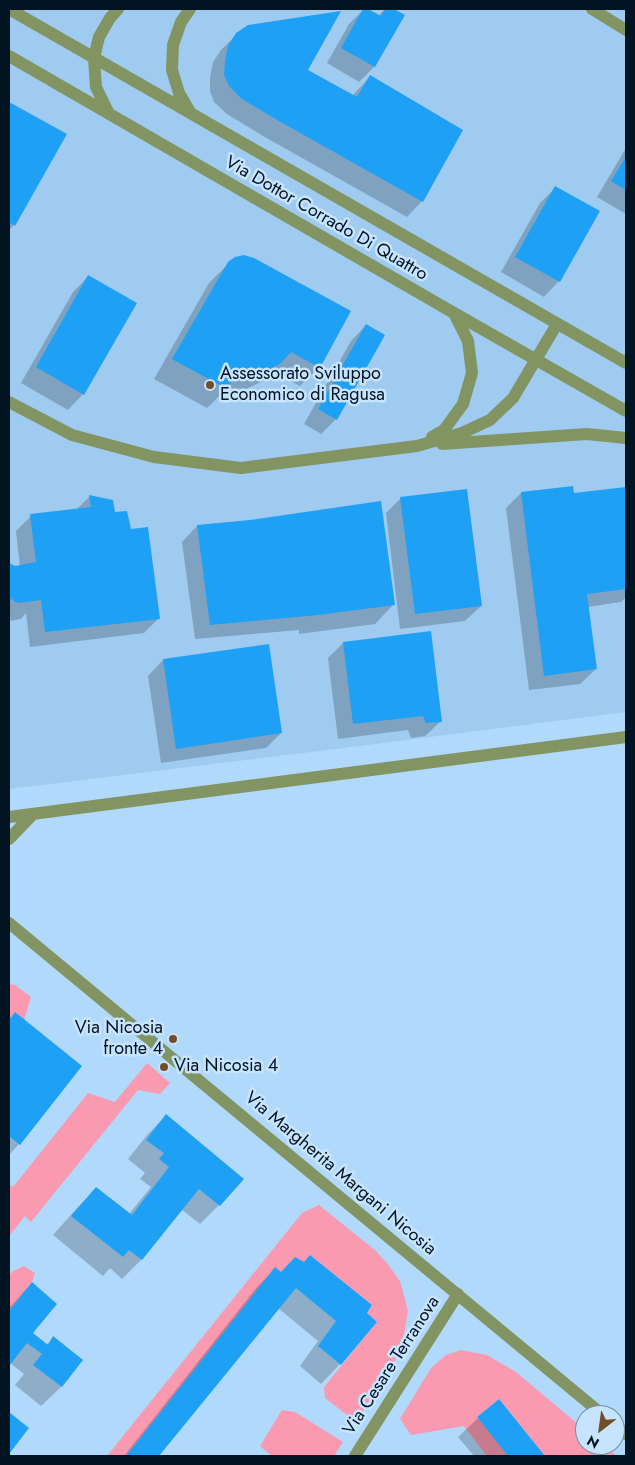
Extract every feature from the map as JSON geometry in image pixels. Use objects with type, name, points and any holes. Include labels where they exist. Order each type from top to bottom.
[{"type":"street","name":"Via Dottor Corrado Di Quattro","points":[[9,9],[626,364]]},
{"type":"street","points":[[109,114],[96,87],[94,58],[99,37],[110,18],[118,9]]},
{"type":"street","points":[[190,9],[181,22],[173,45],[172,70],[178,93],[191,114]]},
{"type":"street","points":[[592,9],[626,30]]},
{"type":"street","name":"Via Dottor Corrado Di Quattro","points":[[9,56],[626,411]]},
{"type":"street","points":[[417,446],[444,430],[463,404],[472,373],[468,342],[454,313]]},
{"type":"street","points":[[417,446],[462,433],[490,420],[513,398],[557,324]]},
{"type":"street","points":[[9,402],[72,435],[154,457],[241,468],[417,446],[587,434],[626,438]]},
{"type":"street","points":[[9,817],[626,737]]},
{"type":"street","points":[[9,839],[32,814]]},
{"type":"street","points":[[9,914],[24,936]]},
{"type":"street","name":"Via Margherita Margani Nicosia","points":[[9,923],[591,1405]]},
{"type":"street","name":"Via Cesare Terranova","points":[[355,1456],[458,1294]]},
{"type":"shaded area","points":[[9,9],[626,9],[626,712],[9,789]]},
{"type":"shaded area","points":[[9,984],[15,985],[31,997],[24,1020],[15,1012],[9,1020]]},
{"type":"shaded area","points":[[147,1063],[170,1083],[160,1094],[138,1090],[31,1222],[25,1216],[9,1236],[9,1184],[13,1187],[88,1093],[115,1102]]},
{"type":"shaded area","points":[[319,1205],[376,1251],[387,1263],[400,1281],[408,1311],[403,1341],[395,1361],[356,1422],[325,1398],[324,1387],[377,1322],[367,1313],[372,1305],[310,1255],[304,1262],[281,1272],[275,1268],[126,1456],[107,1456],[302,1213]]},
{"type":"shaded area","points":[[24,1266],[35,1273],[32,1282],[9,1311],[9,1275]]},
{"type":"shaded area","points":[[461,1350],[487,1355],[516,1372],[575,1422],[575,1455],[617,1456],[545,1456],[499,1399],[477,1417],[508,1456],[487,1456],[464,1426],[411,1435],[400,1419],[431,1368],[446,1355]]},
{"type":"shaded area","points":[[282,1410],[295,1412],[343,1442],[334,1456],[272,1456],[260,1446]]},
{"type":"building","points":[[363,9],[368,9],[381,16],[385,9],[394,9],[405,15],[375,67],[341,48]]},
{"type":"building","points":[[341,11],[308,70],[357,97],[370,75],[463,130],[423,202],[242,99],[229,86],[224,75],[228,46],[236,33],[248,25]]},
{"type":"building","points":[[9,102],[67,134],[15,226],[9,222]]},
{"type":"building","points":[[626,157],[626,190],[611,181]]},
{"type":"building","points":[[555,186],[600,211],[560,282],[515,257]]},
{"type":"building","points":[[244,255],[254,258],[351,311],[320,368],[291,352],[280,364],[266,371],[240,368],[227,389],[172,359],[228,262],[235,257]]},
{"type":"building","points":[[88,275],[137,303],[84,395],[36,367]]},
{"type":"building","points":[[366,324],[385,335],[337,420],[318,409]]},
{"type":"building","points":[[573,486],[574,493],[626,487],[626,589],[587,594],[597,669],[544,676],[521,492]]},
{"type":"building","points":[[467,489],[482,606],[415,614],[400,497]]},
{"type":"building","points":[[89,495],[113,500],[115,512],[127,511],[131,529],[148,527],[160,619],[45,632],[41,600],[18,603],[9,598],[9,563],[15,566],[36,562],[30,514],[91,507]]},
{"type":"building","points":[[381,501],[395,605],[318,615],[210,625],[197,525],[250,520]]},
{"type":"building","points":[[431,631],[442,722],[426,723],[423,716],[353,724],[343,642]]},
{"type":"building","points":[[269,644],[282,733],[176,749],[163,659]]},
{"type":"building","points":[[15,1012],[82,1066],[20,1145],[9,1136],[9,1020]]},
{"type":"building","points":[[166,1114],[244,1179],[220,1206],[199,1189],[142,1260],[129,1250],[123,1257],[71,1216],[96,1187],[132,1215],[169,1167],[159,1159],[164,1153],[146,1140]]},
{"type":"building","points":[[310,1255],[372,1305],[367,1313],[377,1322],[341,1365],[318,1346],[336,1321],[296,1288],[159,1456],[126,1456],[275,1267],[281,1272],[295,1257],[304,1262]]},
{"type":"building","points":[[32,1282],[57,1304],[33,1333],[48,1345],[53,1336],[83,1360],[62,1387],[33,1365],[42,1354],[27,1343],[9,1366],[9,1311]]},
{"type":"building","points":[[499,1399],[545,1456],[508,1456],[477,1417]]},
{"type":"building","points":[[9,1412],[29,1428],[9,1454]]},
{"type":"place","name":"Assessorato Sviluppo Economico di Ragusa","points":[[210,385]]},
{"type":"place","name":"Via Nicosia fronte 4","points":[[173,1039]]},
{"type":"place","name":"Via Nicosia 4","points":[[164,1067]]}]
